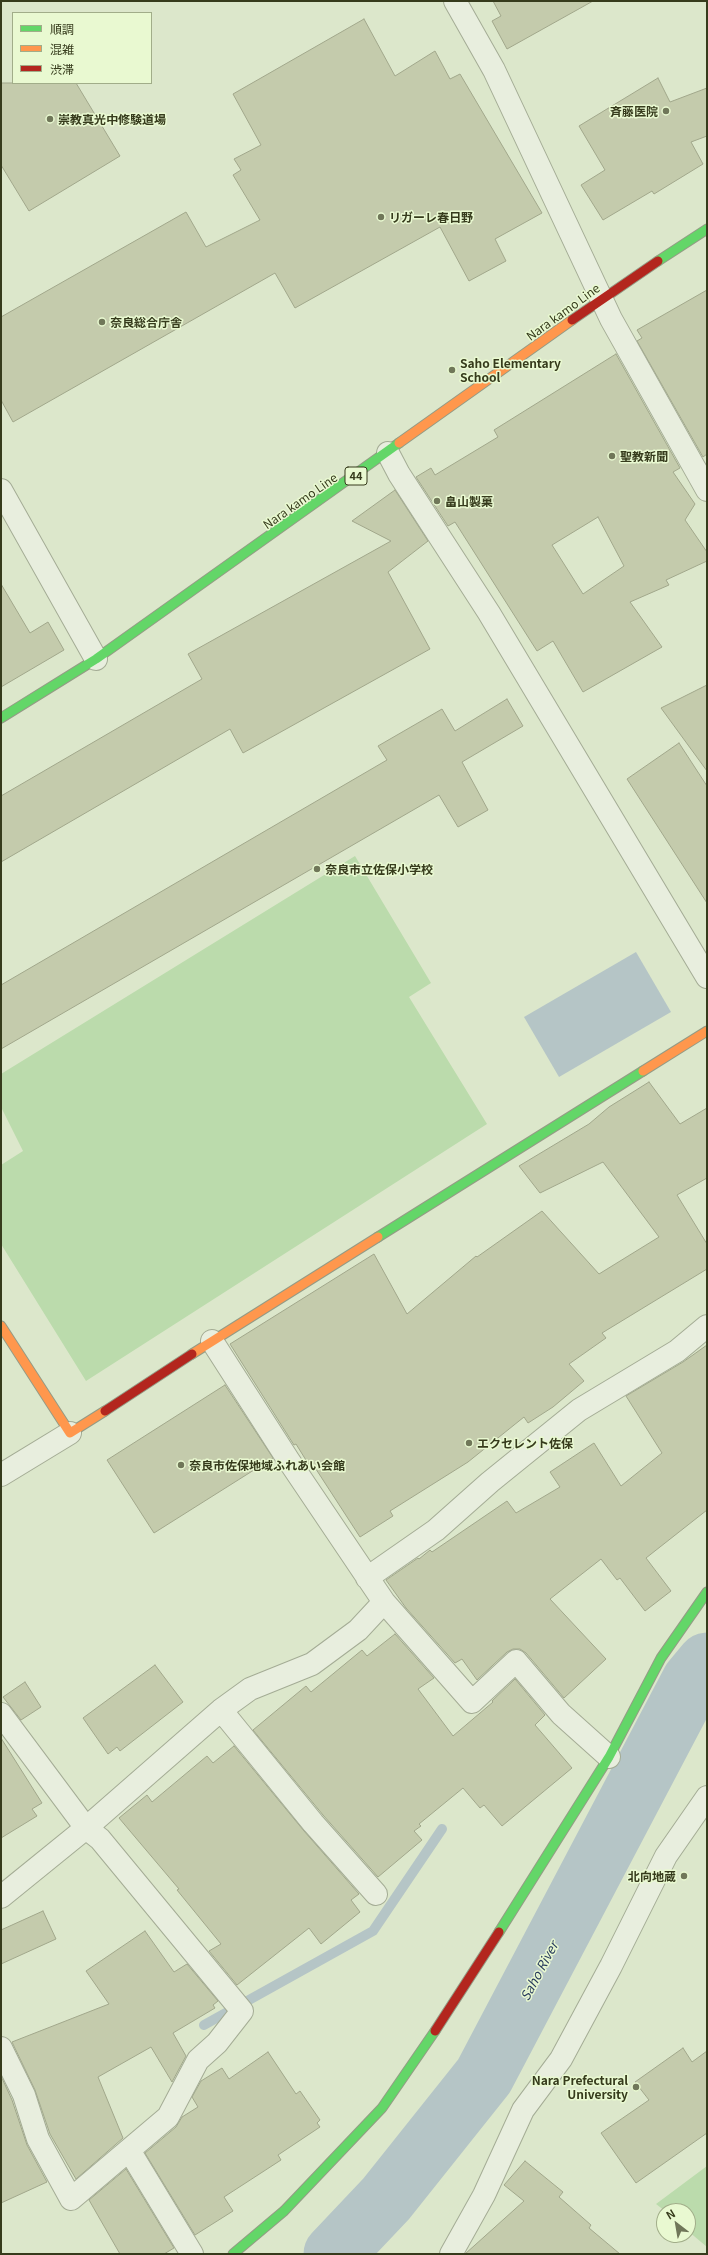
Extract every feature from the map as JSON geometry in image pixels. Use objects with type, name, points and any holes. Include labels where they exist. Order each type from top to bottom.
[{"type":"street","points":[[454,1],[494,70],[601,299],[707,490]]},
{"type":"street","name":"Nara kamo Line","points":[[1,718],[96,659],[388,453],[601,299],[707,229]]},
{"type":"street","points":[[388,453],[399,474],[493,620],[707,977]]},
{"type":"street","points":[[1,490],[96,659]]},
{"type":"street","points":[[1,1475],[707,1031]]},
{"type":"street","points":[[1,1326],[70,1433]]},
{"type":"street","points":[[367,1578],[436,1530],[490,1482],[579,1410],[677,1351],[707,1326]]},
{"type":"street","points":[[212,1341],[289,1461],[384,1602],[472,1702],[516,1660],[561,1714],[609,1757]]},
{"type":"street","points":[[233,2254],[284,2211],[382,2108],[461,1993],[609,1757],[661,1658],[707,1592]]},
{"type":"street","points":[[1,1897],[86,1828],[221,1710],[250,1689],[312,1664],[358,1630],[384,1602]]},
{"type":"street","points":[[221,1710],[313,1823],[376,1894]]},
{"type":"street","points":[[1,1714],[86,1828],[100,1839],[242,2011],[217,2043],[198,2060],[168,2117],[71,2199],[38,2139],[24,2095],[1,2048]]},
{"type":"street","points":[[451,2254],[484,2195],[523,2110],[561,2059],[611,1966],[666,1856],[707,1798]]},
{"type":"street","points":[[129,2150],[192,2254]]},
{"type":"green space","points":[[355,856],[431,983],[409,997],[487,1124],[86,1381],[1,1244],[1,1165],[23,1151],[1,1107],[1,1074]]},
{"type":"green space","points":[[707,2166],[707,2247],[696,2238],[696,2203],[657,2203]]},
{"type":"shaded area","points":[[636,952],[671,1012],[559,1077],[524,1017]]},
{"type":"building","points":[[493,1],[593,1],[507,49],[492,21],[501,16]]},
{"type":"building","points":[[364,19],[395,76],[435,51],[450,79],[460,74],[542,213],[495,239],[506,261],[469,281],[440,227],[295,308],[275,273],[13,422],[1,400],[1,317],[186,212],[206,247],[260,220],[233,175],[241,170],[234,159],[261,145],[233,94]]},
{"type":"building","points":[[658,78],[670,102],[707,88],[707,136],[691,142],[703,164],[654,194],[652,191],[603,220],[581,185],[605,170],[579,126]]},
{"type":"building","name":"崇教真光中修験道場","points":[[1,83],[77,84],[120,156],[29,211],[1,165]]},
{"type":"building","points":[[707,290],[707,454],[703,457],[637,341],[642,338],[637,330]]},
{"type":"building","points":[[616,354],[680,468],[673,472],[695,504],[685,520],[707,552],[707,561],[666,580],[669,585],[630,602],[662,647],[583,692],[553,641],[537,651],[455,522],[448,526],[416,477],[431,468],[435,475],[498,437],[494,430]],"holes":[[[598,517],[624,566],[583,594],[552,545]]]},
{"type":"building","points":[[395,490],[428,541],[388,572],[430,649],[243,753],[230,729],[1,862],[1,796],[202,679],[188,654],[391,541],[352,521]]},
{"type":"building","points":[[1,584],[30,633],[48,622],[64,650],[1,687]]},
{"type":"building","points":[[707,685],[707,771],[661,708]]},
{"type":"building","points":[[507,699],[523,726],[462,762],[488,810],[458,827],[439,795],[1,1049],[1,985],[387,760],[378,746],[442,709],[455,731]]},
{"type":"building","points":[[679,743],[707,786],[707,903],[627,779]]},
{"type":"building","points":[[649,1082],[680,1124],[707,1108],[707,1178],[677,1195],[707,1244],[707,1269],[602,1333],[606,1338],[569,1364],[584,1381],[553,1407],[528,1423],[524,1417],[468,1462],[390,1511],[393,1516],[360,1537],[312,1463],[309,1465],[296,1444],[294,1445],[230,1344],[374,1254],[407,1314],[476,1256],[477,1257],[542,1211],[599,1274],[659,1237],[603,1162],[540,1193],[519,1166],[589,1124],[609,1107]]},
{"type":"building","points":[[707,1345],[707,1510],[646,1558],[671,1591],[645,1611],[620,1578],[617,1580],[601,1559],[550,1599],[606,1659],[564,1698],[526,1653],[520,1649],[513,1649],[507,1652],[477,1680],[462,1659],[455,1663],[406,1608],[386,1580],[418,1558],[419,1559],[430,1550],[432,1552],[507,1501],[516,1513],[560,1487],[550,1472],[594,1443],[621,1486],[662,1453],[626,1396],[683,1362]]},
{"type":"building","name":"奈良市佐保地域ふれあい会館","points":[[225,1385],[273,1458],[154,1533],[107,1460]]},
{"type":"building","points":[[395,1634],[434,1678],[418,1689],[453,1736],[493,1702],[492,1701],[515,1679],[545,1715],[535,1725],[572,1768],[502,1826],[484,1805],[480,1808],[463,1788],[419,1824],[421,1826],[414,1831],[422,1840],[378,1877],[323,1815],[253,1730],[306,1686],[311,1692],[362,1650],[367,1656]]},
{"type":"building","points":[[155,1665],[183,1702],[120,1751],[117,1747],[108,1754],[83,1718]]},
{"type":"building","points":[[25,1682],[41,1707],[21,1720],[3,1697]]},
{"type":"building","points":[[1,1738],[42,1803],[32,1809],[37,1816],[1,1838]]},
{"type":"building","points":[[234,1746],[304,1831],[359,1894],[351,1900],[360,1912],[321,1944],[309,1928],[237,1985],[209,1951],[221,1944],[177,1890],[179,1889],[119,1818],[147,1795],[152,1802],[207,1756],[213,1763]]},
{"type":"building","points":[[43,1911],[56,1939],[1,1964],[1,1930]]},
{"type":"building","points":[[145,1931],[174,1972],[187,1964],[218,2001],[213,2005],[215,2008],[173,2033],[186,2056],[172,2082],[151,2047],[98,2077],[123,2138],[76,2179],[50,2134],[35,2090],[12,2042],[109,2004],[86,1971]]},
{"type":"building","points":[[683,2048],[692,2062],[707,2051],[707,2133],[636,2183],[601,2133],[649,2100],[635,2082]]},
{"type":"building","points":[[268,2052],[296,2094],[300,2091],[320,2120],[317,2123],[320,2127],[278,2155],[281,2160],[224,2197],[233,2211],[195,2235],[145,2153],[176,2127],[182,2117],[198,2107],[192,2097],[201,2081],[222,2068],[229,2079]]},
{"type":"building","points":[[1,2076],[12,2100],[27,2145],[47,2182],[1,2203]]},
{"type":"building","points":[[525,2161],[563,2192],[559,2197],[591,2225],[589,2228],[620,2254],[465,2254],[524,2201],[504,2185]]},
{"type":"building","points":[[126,2169],[174,2248],[164,2254],[120,2254],[89,2200]]},
{"type":"waterway","name":"Saho River","points":[[334,2254],[386,2199],[484,2076],[692,1681],[707,1663]]},
{"type":"waterway","points":[[204,2025],[373,1931],[442,1829]]},
{"type":"traffic: fast","points":[[658,261],[707,229]]},
{"type":"traffic: fast","points":[[1,718],[96,659],[399,443]]},
{"type":"traffic: fast","points":[[378,1237],[643,1071]]},
{"type":"traffic: fast","points":[[499,1932],[609,1757],[661,1658],[707,1592]]},
{"type":"traffic: fast","points":[[233,2254],[284,2211],[382,2108],[435,2031]]},
{"type":"traffic: slow","points":[[399,443],[572,320]]},
{"type":"traffic: slow","points":[[643,1071],[707,1031]]},
{"type":"traffic: slow","points":[[192,1354],[378,1237]]},
{"type":"traffic: slow","points":[[1,1326],[70,1433],[105,1411]]},
{"type":"traffic: jam","points":[[572,320],[658,261]]},
{"type":"traffic: jam","points":[[105,1411],[192,1354]]},
{"type":"traffic: jam","points":[[435,2031],[499,1932]]},
{"type":"place","name":"斉藤医院","points":[[666,111]]},
{"type":"place","name":"崇教真光中修験道場","points":[[50,119]]},
{"type":"place","name":"リガーレ春日野","points":[[381,217]]},
{"type":"place","name":"奈良総合庁舎","points":[[102,322]]},
{"type":"place","name":"Saho Elementary School","points":[[452,370]]},
{"type":"place","name":"聖教新聞","points":[[612,456]]},
{"type":"place","name":"畠山製菓","points":[[437,501]]},
{"type":"place","name":"奈良市立佐保小学校","points":[[317,869]]},
{"type":"place","name":"エクセレント佐保","points":[[469,1443]]},
{"type":"place","name":"奈良市佐保地域ふれあい会館","points":[[181,1465]]},
{"type":"place","name":"北向地蔵","points":[[684,1876]]},
{"type":"place","name":"Nara Prefectural University","points":[[636,2087]]}]
